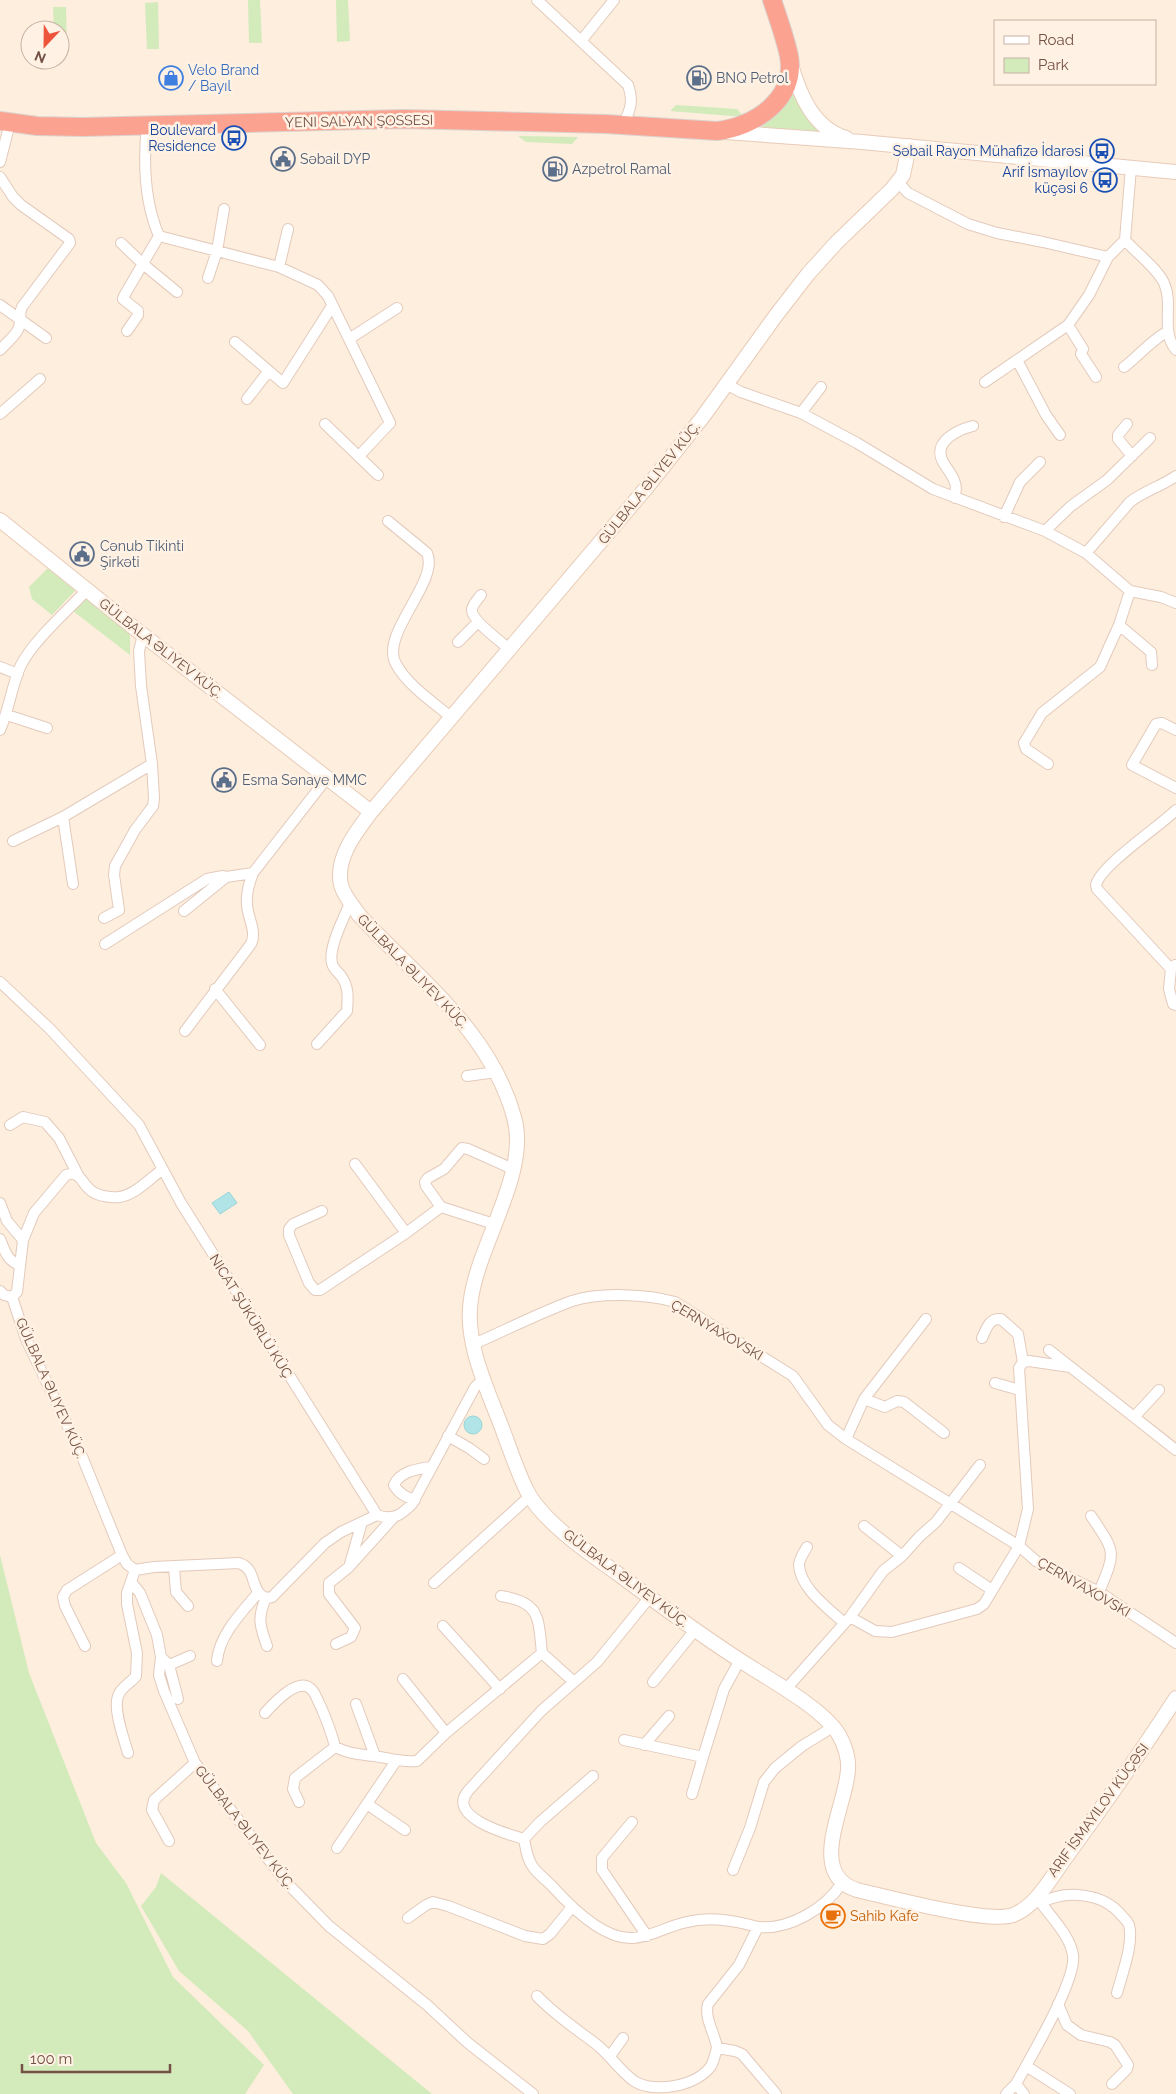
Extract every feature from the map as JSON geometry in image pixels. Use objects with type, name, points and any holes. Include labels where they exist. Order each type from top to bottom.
[{"type":"highway","points":[[772,0],[789,57]]},
{"type":"highway","name":"YENI SALYAN ŞOSSESI","points":[[5,122],[47,126],[404,119],[623,125],[718,131],[742,126],[755,120],[772,107],[779,99],[788,77],[789,57]]},
{"type":"street","points":[[537,0],[628,85],[632,96],[630,112],[623,125]]},
{"type":"street","points":[[581,40],[614,0]]},
{"type":"street","points":[[789,57],[806,106],[830,131],[862,142]]},
{"type":"street","points":[[0,162],[5,122]]},
{"type":"street","points":[[147,125],[144,178],[154,225],[159,236]]},
{"type":"street","points":[[718,131],[909,146],[1176,172]]},
{"type":"street","name":"GÜLBALA ƏLIYEV KÜÇ.","points":[[842,1883],[832,1866],[831,1852],[848,1768],[844,1747],[839,1734],[803,1701],[649,1598],[578,1544],[554,1523],[530,1496],[521,1478],[484,1379],[474,1344],[469,1315],[475,1280],[514,1170],[517,1155],[517,1130],[512,1109],[496,1072],[478,1040],[464,1022],[371,928],[350,903],[341,885],[341,864],[352,838],[371,812],[646,487],[808,274],[836,243],[898,182],[906,165],[909,146]]},
{"type":"street","points":[[985,382],[1068,325],[1089,295],[1108,257],[1125,240],[1131,168]]},
{"type":"street","points":[[0,177],[21,205],[69,239],[70,243],[22,307],[18,317],[20,324],[18,331],[0,350]]},
{"type":"street","points":[[898,182],[908,193],[968,224],[997,233],[1108,257]]},
{"type":"street","points":[[208,278],[217,251],[224,209]]},
{"type":"street","points":[[279,267],[288,229]]},
{"type":"street","points":[[159,236],[279,267],[318,285],[332,306],[390,423],[359,456]]},
{"type":"street","points":[[127,331],[138,315],[138,311],[124,299],[124,296],[159,236]]},
{"type":"street","points":[[1125,240],[1156,271],[1164,282],[1168,293],[1168,332],[1172,346],[1176,350]]},
{"type":"street","points":[[121,243],[177,292]]},
{"type":"street","points":[[0,305],[46,338]]},
{"type":"street","points":[[235,342],[280,383],[283,383],[332,306]]},
{"type":"street","points":[[349,339],[397,308]]},
{"type":"street","points":[[1068,325],[1083,349],[1080,354],[1096,377]]},
{"type":"street","points":[[1124,367],[1161,335],[1168,332]]},
{"type":"street","points":[[1017,360],[1046,415],[1060,435]]},
{"type":"street","points":[[247,399],[268,372]]},
{"type":"street","points":[[0,414],[40,379]]},
{"type":"street","points":[[726,384],[741,392],[801,413],[857,443],[933,490],[1045,531],[1086,552],[1130,591],[1175,601]]},
{"type":"street","points":[[801,413],[821,387]]},
{"type":"street","points":[[325,424],[378,475]]},
{"type":"street","points":[[1127,424],[1118,436],[1118,439],[1132,456]]},
{"type":"street","points":[[955,498],[956,483],[943,462],[941,450],[944,442],[950,435],[972,426]]},
{"type":"street","points":[[1045,531],[1071,506],[1107,480],[1150,438]]},
{"type":"street","points":[[1004,517],[1020,482],[1040,462]]},
{"type":"street","points":[[1086,552],[1130,502],[1176,476]]},
{"type":"street","name":"GÜLBALA ƏLIYEV KÜÇ.","points":[[0,520],[143,635],[371,812]]},
{"type":"street","points":[[388,521],[427,552],[429,558],[424,579],[393,646],[393,655],[405,676],[452,718]]},
{"type":"street","points":[[0,730],[7,714],[18,674],[28,652],[87,590]]},
{"type":"street","points":[[1048,764],[1026,749],[1024,743],[1042,713],[1100,667],[1119,625],[1130,591]]},
{"type":"street","points":[[481,595],[472,611],[478,622],[510,650]]},
{"type":"street","points":[[458,642],[478,622]]},
{"type":"street","points":[[1119,625],[1151,652],[1152,665]]},
{"type":"street","points":[[104,918],[117,912],[120,908],[114,875],[115,866],[136,830],[153,806],[152,764],[141,686],[139,651],[143,635]]},
{"type":"street","points":[[0,667],[18,674]]},
{"type":"street","points":[[7,714],[47,728]]},
{"type":"street","points":[[1176,730],[1162,723],[1156,724],[1132,765],[1176,788]]},
{"type":"street","points":[[13,841],[63,817],[152,764]]},
{"type":"street","points":[[185,1030],[251,944],[254,937],[247,906],[247,890],[253,873],[327,778]]},
{"type":"street","points":[[1176,810],[1164,822],[1140,838],[1100,875],[1096,885],[1097,889],[1174,967],[1169,989],[1173,1004],[1176,1005]]},
{"type":"street","points":[[63,817],[73,884]]},
{"type":"street","points":[[105,944],[207,879],[253,873]]},
{"type":"street","points":[[184,911],[226,877]]},
{"type":"street","points":[[317,1044],[347,1011],[347,988],[334,968],[332,948],[350,903]]},
{"type":"street","name":"NICAT ŞÜKÜRLÜ KÜÇ","points":[[0,982],[50,1029],[139,1125],[162,1170],[248,1311],[377,1515]]},
{"type":"street","points":[[215,989],[260,1045]]},
{"type":"street","points":[[467,1076],[496,1072]]},
{"type":"street","points":[[10,1125],[23,1117],[45,1122],[59,1138],[78,1175],[93,1192],[108,1197],[119,1197],[131,1193],[162,1170]]},
{"type":"street","points":[[494,1224],[441,1206],[425,1182],[428,1178],[444,1169],[462,1148],[514,1170]]},
{"type":"street","points":[[356,1164],[406,1233]]},
{"type":"street","points":[[0,1291],[4,1295],[12,1297],[17,1292],[23,1240],[34,1213],[66,1175],[72,1173],[78,1175]]},
{"type":"street","points":[[0,1203],[7,1221],[23,1240]]},
{"type":"street","points":[[322,1211],[293,1224],[289,1229],[289,1235],[309,1283],[315,1290],[320,1290],[406,1233],[441,1206]]},
{"type":"street","points":[[0,1239],[8,1258],[13,1263],[20,1265]]},
{"type":"street","name":"ÇERNYAXOVSKI","points":[[474,1344],[574,1301],[597,1297],[630,1296],[660,1298],[675,1302],[793,1376],[828,1425],[846,1440],[1019,1546],[1036,1561],[1099,1592],[1176,1643]]},
{"type":"street","name":"GÜLBALA ƏLIYEV KÜÇ.","points":[[12,1297],[26,1339],[81,1454],[122,1554],[127,1564],[134,1570]]},
{"type":"street","points":[[807,1547],[799,1563],[802,1577],[810,1590],[847,1620],[875,1631],[892,1632],[977,1609],[984,1604],[1019,1546],[1028,1509],[1019,1368],[1023,1362],[1018,1334],[1001,1319],[996,1318],[991,1321],[982,1338]]},
{"type":"street","points":[[846,1440],[864,1399],[926,1319]]},
{"type":"street","points":[[1049,1350],[1136,1416],[1176,1450]]},
{"type":"street","points":[[1023,1362],[1029,1361],[1070,1367]]},
{"type":"street","points":[[336,1644],[351,1637],[355,1628],[329,1594],[329,1583],[349,1567],[393,1518],[402,1514],[415,1500],[475,1387],[484,1379]]},
{"type":"street","points":[[995,1383],[1020,1390]]},
{"type":"street","points":[[1136,1416],[1159,1390]]},
{"type":"street","points":[[864,1399],[885,1407],[897,1402],[904,1402],[944,1433]]},
{"type":"street","points":[[448,1436],[484,1459]]},
{"type":"street","points":[[786,1689],[847,1620],[883,1571],[902,1556],[936,1522],[980,1465]]},
{"type":"street","points":[[415,1500],[397,1491],[394,1486],[396,1481],[414,1470],[431,1467]]},
{"type":"street","points":[[434,1583],[530,1496]]},
{"type":"street","points":[[217,1661],[220,1646],[232,1625],[262,1595],[277,1593],[325,1543],[377,1515],[393,1518]]},
{"type":"street","points":[[1091,1516],[1107,1540],[1112,1552],[1110,1564],[1099,1592]]},
{"type":"street","points":[[349,1567],[362,1522]]},
{"type":"street","points":[[864,1526],[902,1556]]},
{"type":"street","points":[[85,1646],[65,1606],[63,1597],[67,1590],[122,1554]]},
{"type":"street","points":[[128,1753],[120,1725],[117,1704],[118,1695],[136,1676],[137,1652],[127,1604],[134,1570],[154,1566],[174,1567],[239,1563],[247,1567],[253,1575],[262,1595],[260,1622],[266,1646]]},
{"type":"street","points":[[174,1567],[176,1592],[188,1606]]},
{"type":"street","points":[[959,1568],[992,1590]]},
{"type":"street","name":"GÜLBALA ƏLIYEV KÜÇ.","points":[[132,1583],[140,1593],[157,1635],[161,1657],[159,1675],[195,1763],[285,1881],[329,1926],[427,2004],[468,2043],[533,2094]]},
{"type":"street","points":[[501,1596],[518,1598],[533,1609],[538,1620],[542,1653],[574,1682]]},
{"type":"street","points":[[524,1839],[484,1826],[468,1811],[462,1802],[463,1796],[541,1711],[597,1662],[649,1598]]},
{"type":"street","points":[[443,1626],[500,1689]]},
{"type":"street","points":[[653,1682],[695,1630]]},
{"type":"street","points":[[335,1748],[352,1755],[374,1756],[396,1761],[417,1761],[446,1733],[542,1653]]},
{"type":"street","points":[[169,1666],[190,1656]]},
{"type":"street","points":[[161,1657],[169,1666],[178,1698]]},
{"type":"street","points":[[692,1794],[724,1689],[740,1660]]},
{"type":"street","points":[[403,1679],[446,1733]]},
{"type":"street","points":[[265,1713],[280,1697],[289,1691],[299,1686],[308,1687],[313,1690],[329,1726],[335,1748]]},
{"type":"street","points":[[1038,1901],[1176,1698]]},
{"type":"street","points":[[356,1704],[374,1756]]},
{"type":"street","points":[[644,1745],[669,1716]]},
{"type":"street","points":[[732,1870],[750,1828],[764,1782],[775,1768],[802,1746],[833,1727]]},
{"type":"street","points":[[624,1740],[703,1757]]},
{"type":"street","points":[[299,1802],[293,1789],[295,1778],[335,1748]]},
{"type":"street","points":[[337,1848],[396,1761]]},
{"type":"street","points":[[170,1841],[152,1810],[152,1805],[154,1800],[195,1763]]},
{"type":"street","points":[[524,1839],[540,1822],[594,1776]]},
{"type":"street","points":[[367,1804],[405,1830]]},
{"type":"street","points":[[632,1822],[602,1858],[601,1863],[602,1870],[647,1936]]},
{"type":"street","points":[[524,1839],[527,1856],[534,1868],[572,1907],[594,1924],[615,1935],[631,1939],[647,1936],[683,1923],[721,1918],[758,1927],[770,1928],[783,1925],[800,1918],[829,1900],[842,1883],[857,1890],[979,1916],[1000,1918],[1013,1915],[1038,1901],[1070,1895],[1088,1897],[1106,1902],[1119,1911],[1129,1924],[1130,1941],[1117,1993]]},
{"type":"street","points":[[1006,2094],[1016,2084],[1026,2066],[1058,2004],[1072,1969],[1073,1955],[1061,1930],[1038,1901]]},
{"type":"street","points":[[408,1918],[433,1902],[525,1936],[543,1939],[550,1934],[572,1907]]},
{"type":"street","points":[[537,1996],[564,2022],[610,2056],[635,2082],[678,2091],[701,2076],[711,2066],[717,2048],[716,2037],[706,2011],[708,2004],[739,1965],[758,1927]]},
{"type":"street","points":[[1058,2004],[1067,2025],[1081,2035],[1115,2045],[1128,2065],[1127,2069],[1112,2084]]},
{"type":"street","points":[[610,2056],[623,2038]]},
{"type":"street","points":[[717,2048],[734,2050],[742,2054],[776,2094]]},
{"type":"street","points":[[1026,2066],[1070,2094]]},
{"type":"street","points":[[1016,2084],[1024,2094]]},
{"type":"green space","points":[[248,0],[260,0],[262,43],[249,43]]},
{"type":"green space","points":[[336,0],[348,0],[350,41],[337,42]]},
{"type":"green space","points":[[158,2],[159,49],[147,49],[145,3]]},
{"type":"green space","points":[[53,7],[66,7],[66,20],[54,20]]},
{"type":"green space","points":[[792,88],[805,113],[825,134],[759,129],[779,111]]},
{"type":"green space","points":[[676,105],[737,109],[744,117],[670,111]]},
{"type":"green space","points":[[518,136],[578,137],[572,144],[526,142]]},
{"type":"green space","points":[[48,568],[76,590],[52,615],[32,599],[29,587]]},
{"type":"green space","points":[[85,597],[130,632],[130,655],[73,611]]},
{"type":"green space","points":[[0,1555],[29,1673],[96,1843],[126,1883],[173,1977],[264,2065],[245,2094],[0,2094]]},
{"type":"green space","points":[[161,1873],[432,2094],[293,2094],[248,2031],[179,1971],[141,1906],[156,1887]]},
{"type":"water","points":[[229,1192],[237,1203],[220,1214],[212,1203]]},
{"type":"water","points":[[473,1416],[479,1419],[482,1425],[479,1431],[473,1434],[467,1431],[464,1425],[467,1419]]},
{"type":"place","name":"Velo Brand / Bayıl","points":[[171,78]]},
{"type":"place","name":"BNQ Petrol","points":[[699,78]]},
{"type":"place","name":"Boulevard Residence","points":[[234,138]]},
{"type":"place","name":"Səbail Rayon Mühafizə İdarəsi","points":[[1102,151]]},
{"type":"place","name":"Səbail DYP","points":[[283,159]]},
{"type":"place","name":"Azpetrol Ramal","points":[[555,169]]},
{"type":"place","name":"Arif İsmayılov küçəsi 6","points":[[1105,180]]},
{"type":"place","name":"Cənub Tikinti Şirkəti","points":[[82,554]]},
{"type":"place","name":"Esma Sənaye MMC","points":[[224,780]]},
{"type":"place","name":"Sahib Kafe","points":[[833,1916]]}]
